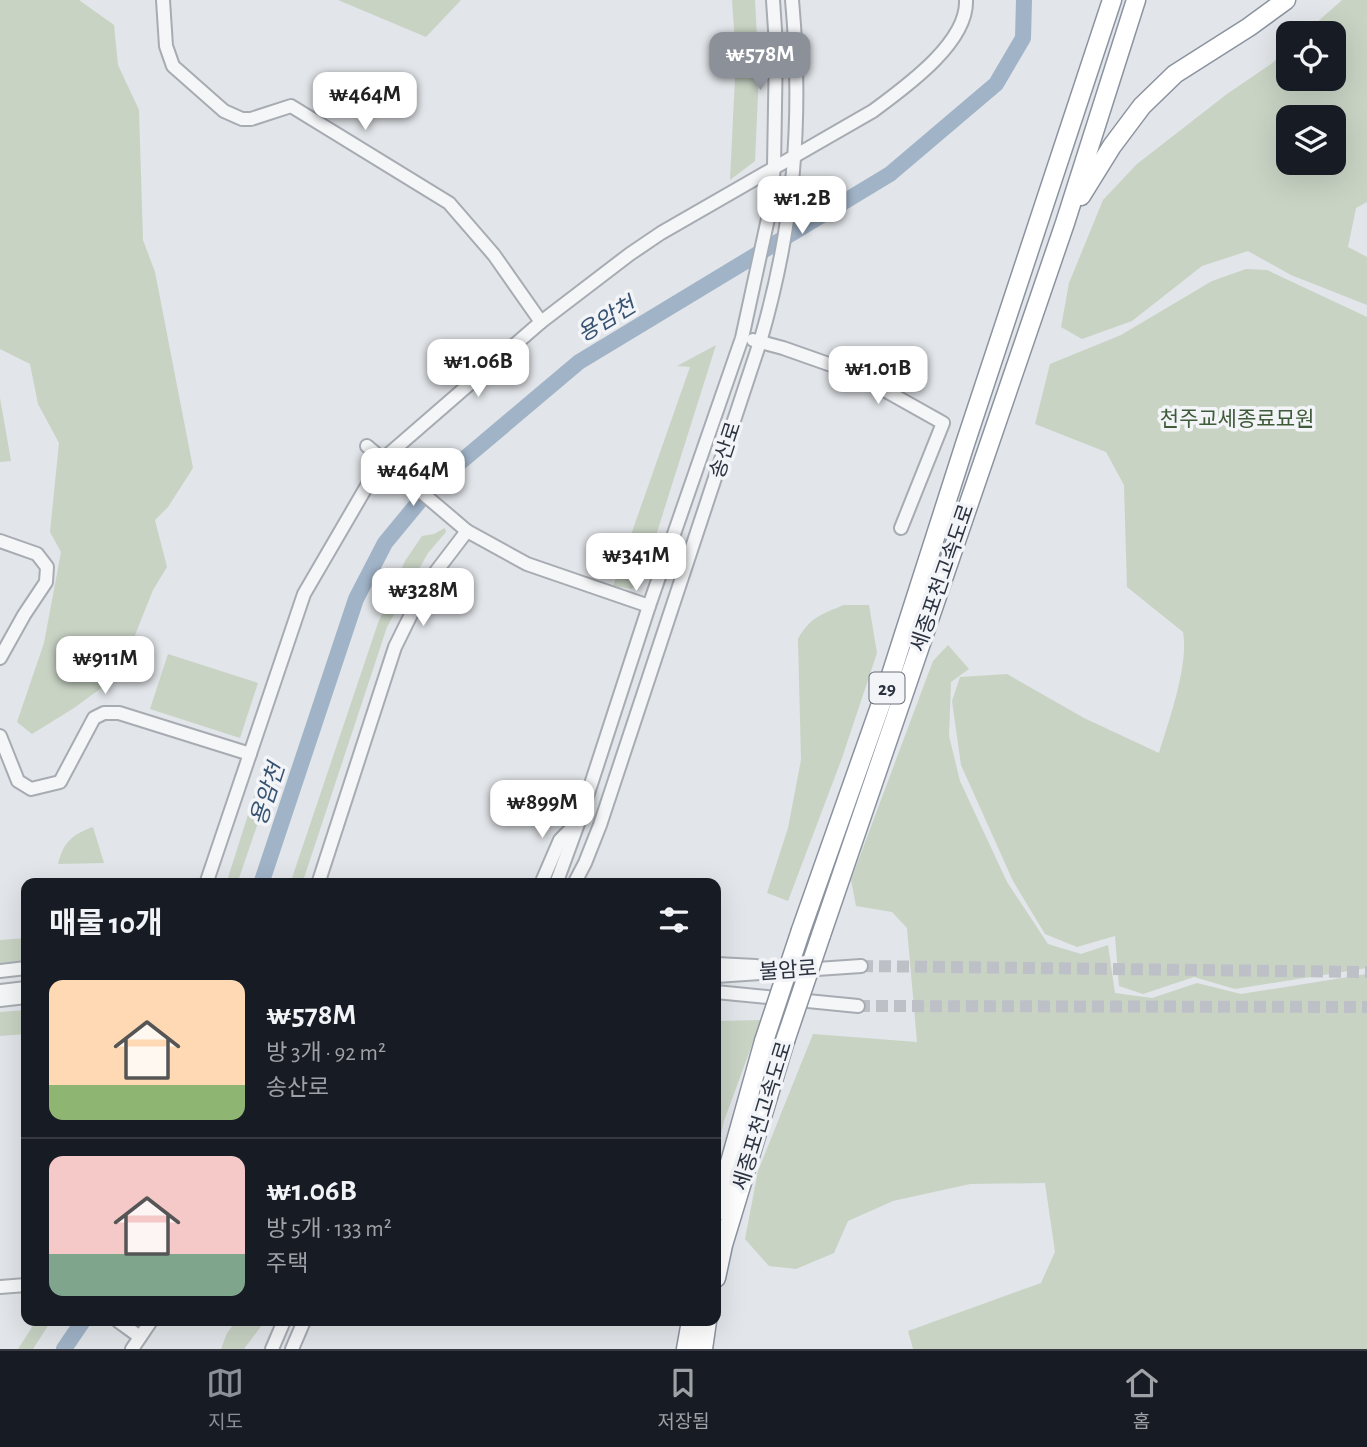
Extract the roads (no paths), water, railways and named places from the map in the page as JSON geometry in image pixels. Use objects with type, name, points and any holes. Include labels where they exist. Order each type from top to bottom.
[{"type":"highway","name":"세종포천고속도로","points":[[721,1194],[764,1041],[889,681],[1110,0]]},
{"type":"highway","name":"세종포천고속도로","points":[[721,1254],[785,1041],[1065,223],[1136,0]]},
{"type":"highway","points":[[1065,223],[1112,146],[1142,106],[1175,74],[1286,0]]},
{"type":"highway","points":[[686,1349],[690,1326]]},
{"type":"highway","points":[[703,1349],[707,1326]]},
{"type":"street","points":[[163,0],[166,46],[173,66],[224,111],[242,119],[251,119],[292,106],[449,203],[494,255],[541,323]]},
{"type":"street","name":"송산로","points":[[558,878],[749,311],[769,214],[775,167],[776,45],[773,0]]},
{"type":"street","name":"송산로","points":[[577,878],[600,825],[774,295],[790,212],[798,107],[792,0]]},
{"type":"street","points":[[208,878],[304,594],[387,464],[541,323],[630,254],[794,155],[873,111],[930,65],[954,38],[966,0]]},
{"type":"street","points":[[742,338],[854,373],[943,423],[901,528]]},
{"type":"street","points":[[367,446],[467,531],[527,564],[649,606]]},
{"type":"street","points":[[320,878],[395,647],[425,586],[467,531]]},
{"type":"street","points":[[0,541],[37,554],[47,567],[46,582],[0,658]]},
{"type":"street","points":[[0,736],[18,781],[31,789],[60,782],[94,718],[104,713],[119,713],[250,754]]},
{"type":"street","points":[[544,878],[560,840],[579,821]]},
{"type":"street","points":[[584,878],[585,863]]},
{"type":"street","points":[[721,964],[816,967]]},
{"type":"street","name":"불암로","points":[[721,976],[861,966]]},
{"type":"street","points":[[0,971],[21,969]]},
{"type":"street","points":[[0,978],[21,976]]},
{"type":"street","points":[[0,991],[21,989]]},
{"type":"street","name":"불암로","points":[[721,993],[858,1006]]},
{"type":"street","points":[[0,1000],[21,998]]},
{"type":"street","points":[[721,1002],[796,1001]]},
{"type":"street","points":[[0,1287],[21,1285]]},
{"type":"street","points":[[125,1326],[141,1336]]},
{"type":"street","points":[[132,1349],[148,1326]]},
{"type":"street","points":[[272,1349],[282,1326]]},
{"type":"street","points":[[292,1349],[302,1326]]},
{"type":"waterway","name":"용암천","points":[[263,878],[356,599],[385,543],[432,486],[579,362],[890,174],[996,84],[1023,38],[1024,0]]},
{"type":"waterway","name":"용암천","points":[[64,1349],[80,1326]]},
{"type":"tunnel","points":[[861,966],[1367,972]]},
{"type":"tunnel","points":[[858,1006],[1367,1007]]},
{"type":"park label","name":"천주교세종료묘원","points":[[1237,419]]}]
